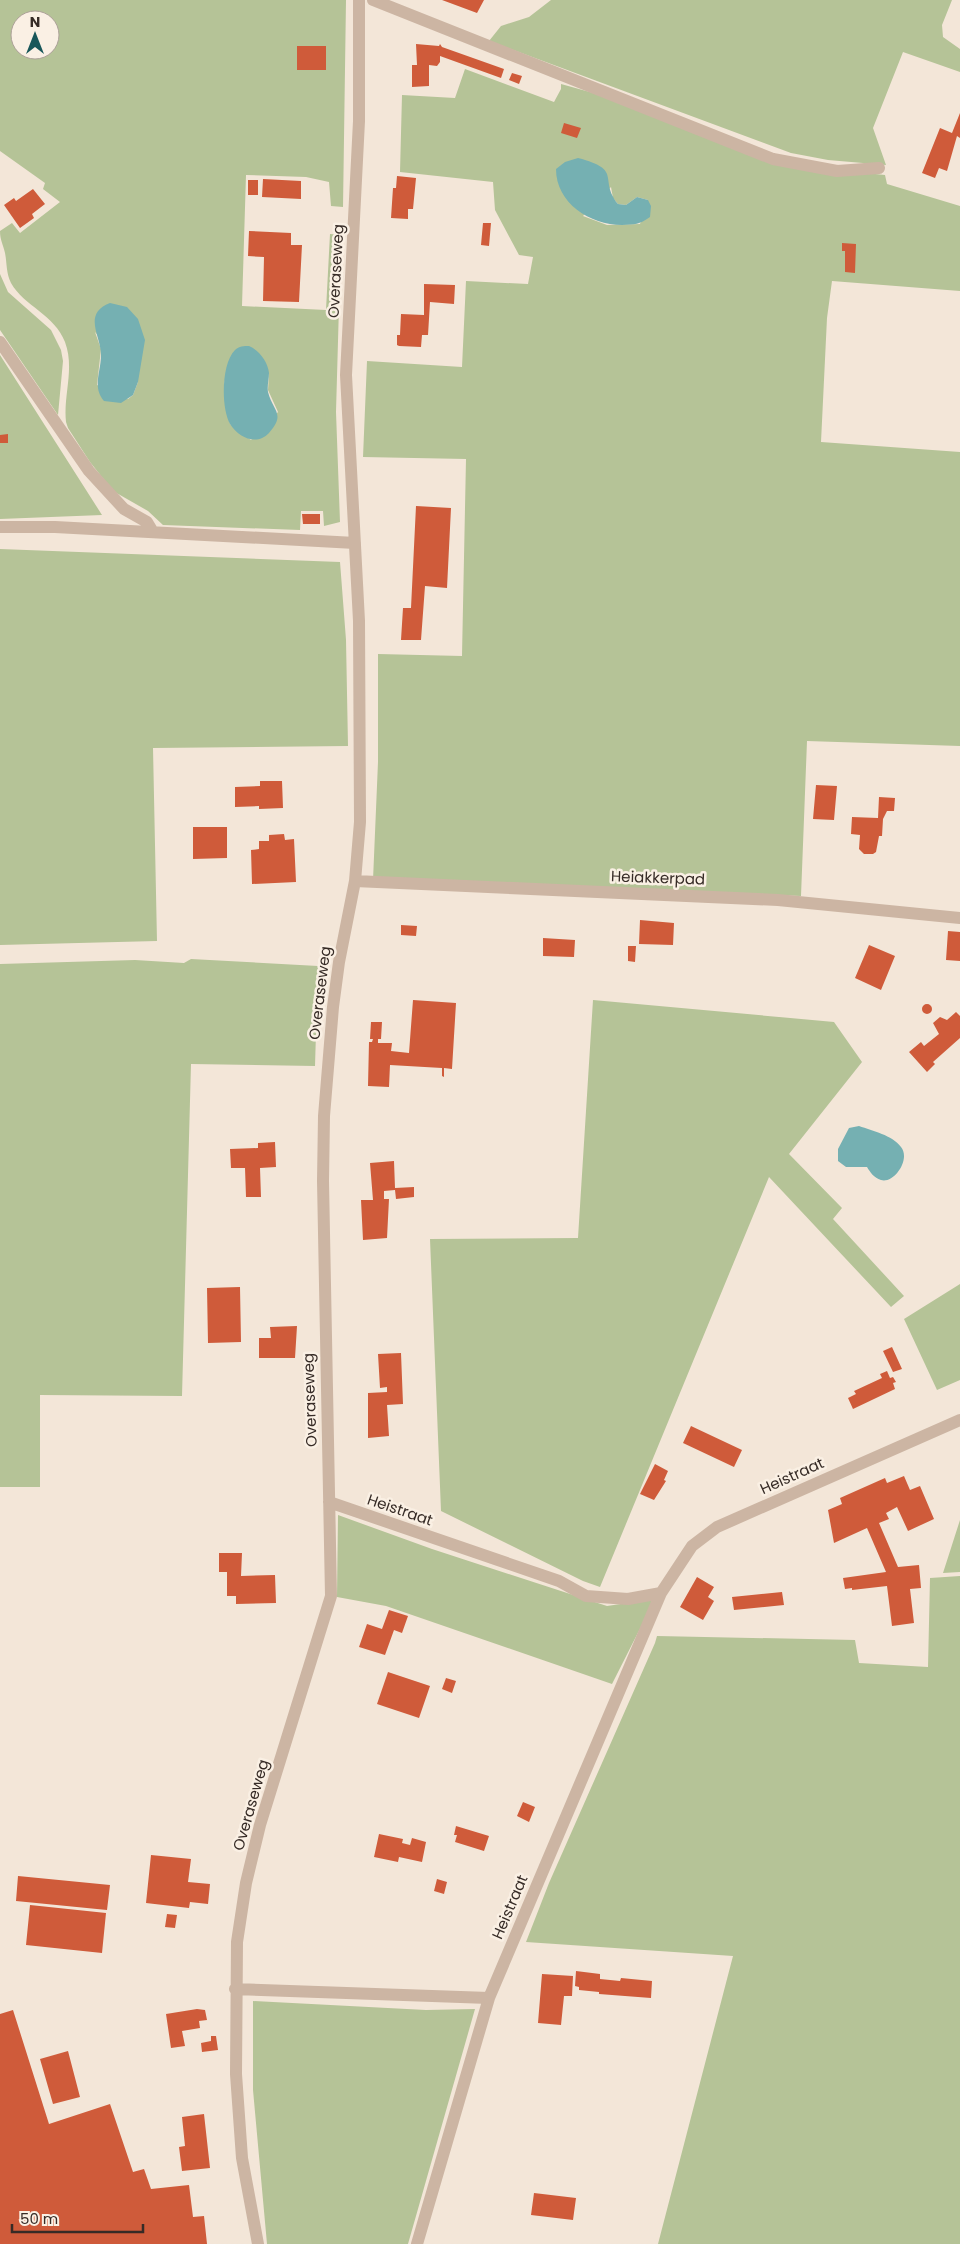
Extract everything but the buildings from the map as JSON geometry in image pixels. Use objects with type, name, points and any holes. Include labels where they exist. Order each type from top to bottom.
[{"type":"street","name":"Overaseweg","points":[[258,2244],[242,2158],[236,2074],[235,1989],[237,1942],[246,1883],[260,1825],[331,1596],[323,1265],[324,1116],[334,998],[354,881],[360,822],[359,621],[346,375],[359,121],[359,0]]},
{"type":"street","points":[[373,0],[773,159],[837,171],[879,168]]},
{"type":"street","points":[[0,342],[89,471],[124,509],[147,522],[153,532]]},
{"type":"street","points":[[0,527],[55,527],[354,543]]},
{"type":"street","name":"Heiakkerpad","points":[[354,881],[778,900],[960,918]]},
{"type":"street","name":"Heistraat","points":[[417,2244],[490,1998],[661,1593],[692,1546],[718,1527],[960,1420]]},
{"type":"street","name":"Heistraat","points":[[329,1502],[559,1581],[586,1596],[628,1599],[661,1593]]},
{"type":"street","points":[[235,1989],[490,1998]]},
{"type":"green space","points":[[0,0],[346,0],[343,207],[331,206],[329,182],[306,177],[246,175],[242,306],[326,310],[330,234],[341,235],[336,412],[340,522],[324,526],[323,511],[301,511],[300,530],[163,525],[148,511],[113,491],[90,462],[66,422],[69,362],[65,342],[54,325],[17,291],[8,276],[0,231],[12,223],[20,233],[60,202],[43,189],[45,183],[0,151]],"holes":[[[95,332],[138,382],[133,395],[128,399],[97,385],[101,349]],[[230,360],[269,374],[268,390],[278,412],[251,440],[230,424],[224,384]]]},
{"type":"green space","points":[[551,0],[952,0],[942,25],[943,37],[960,49],[960,72],[903,52],[873,128],[886,165],[828,160],[791,153],[489,41],[501,26],[529,17]]},
{"type":"green space","points":[[465,69],[554,102],[561,89],[561,84],[615,99],[788,162],[827,169],[885,175],[887,184],[960,206],[960,291],[832,281],[827,318],[821,442],[960,452],[960,746],[807,741],[801,896],[373,880],[378,762],[378,654],[462,656],[466,459],[363,457],[367,361],[462,367],[466,281],[528,284],[533,257],[519,255],[495,210],[493,182],[400,172],[402,95],[455,98]],"holes":[[[611,187],[613,198],[618,204],[626,205],[637,197],[648,200],[640,224],[607,225],[583,216]]]},
{"type":"green space","points":[[0,274],[8,292],[51,330],[61,350],[63,361],[58,415],[0,330]]},
{"type":"green space","points":[[0,355],[102,515],[0,519]]},
{"type":"green space","points":[[0,549],[340,562],[346,640],[348,746],[153,748],[157,941],[0,945]]},
{"type":"green space","points":[[191,959],[318,966],[315,1066],[191,1064],[182,1396],[40,1395],[40,1487],[0,1487],[0,964],[135,960],[184,963]]},
{"type":"green space","points":[[593,1000],[834,1022],[862,1062],[789,1154],[842,1208],[833,1219],[904,1296],[891,1307],[769,1177],[600,1587],[583,1581],[441,1511],[430,1239],[578,1238]]},
{"type":"green space","points":[[960,1284],[960,1380],[937,1390],[904,1319]]},
{"type":"green space","points":[[338,1515],[432,1549],[607,1606],[655,1599],[612,1684],[386,1606],[337,1597]]},
{"type":"green space","points":[[960,1520],[960,1572],[943,1573]]},
{"type":"green space","points":[[960,1576],[960,2244],[658,2244],[733,1956],[526,1942],[549,1883],[657,1636],[855,1640],[859,1663],[928,1667],[930,1578]]},
{"type":"green space","points":[[253,2001],[426,2010],[475,2009],[408,2244],[267,2244],[253,2090]]},
{"type":"water","points":[[578,158],[592,162],[606,171],[612,195],[618,204],[626,205],[637,197],[648,200],[651,206],[650,217],[637,224],[610,224],[598,221],[577,210],[568,202],[562,192],[556,169],[565,162]]},
{"type":"water","points":[[110,303],[127,307],[138,319],[145,340],[138,382],[133,395],[121,403],[104,401],[98,390],[101,355],[95,319],[97,313]]},
{"type":"water","points":[[249,346],[259,353],[267,365],[269,373],[268,392],[277,412],[277,421],[274,427],[264,437],[254,440],[238,433],[230,424],[224,397],[225,375],[230,357],[238,348]]},
{"type":"water","points":[[859,1126],[893,1139],[901,1147],[904,1152],[904,1158],[900,1170],[891,1178],[881,1180],[874,1176],[867,1167],[846,1167],[838,1161],[838,1149],[849,1128]]}]
